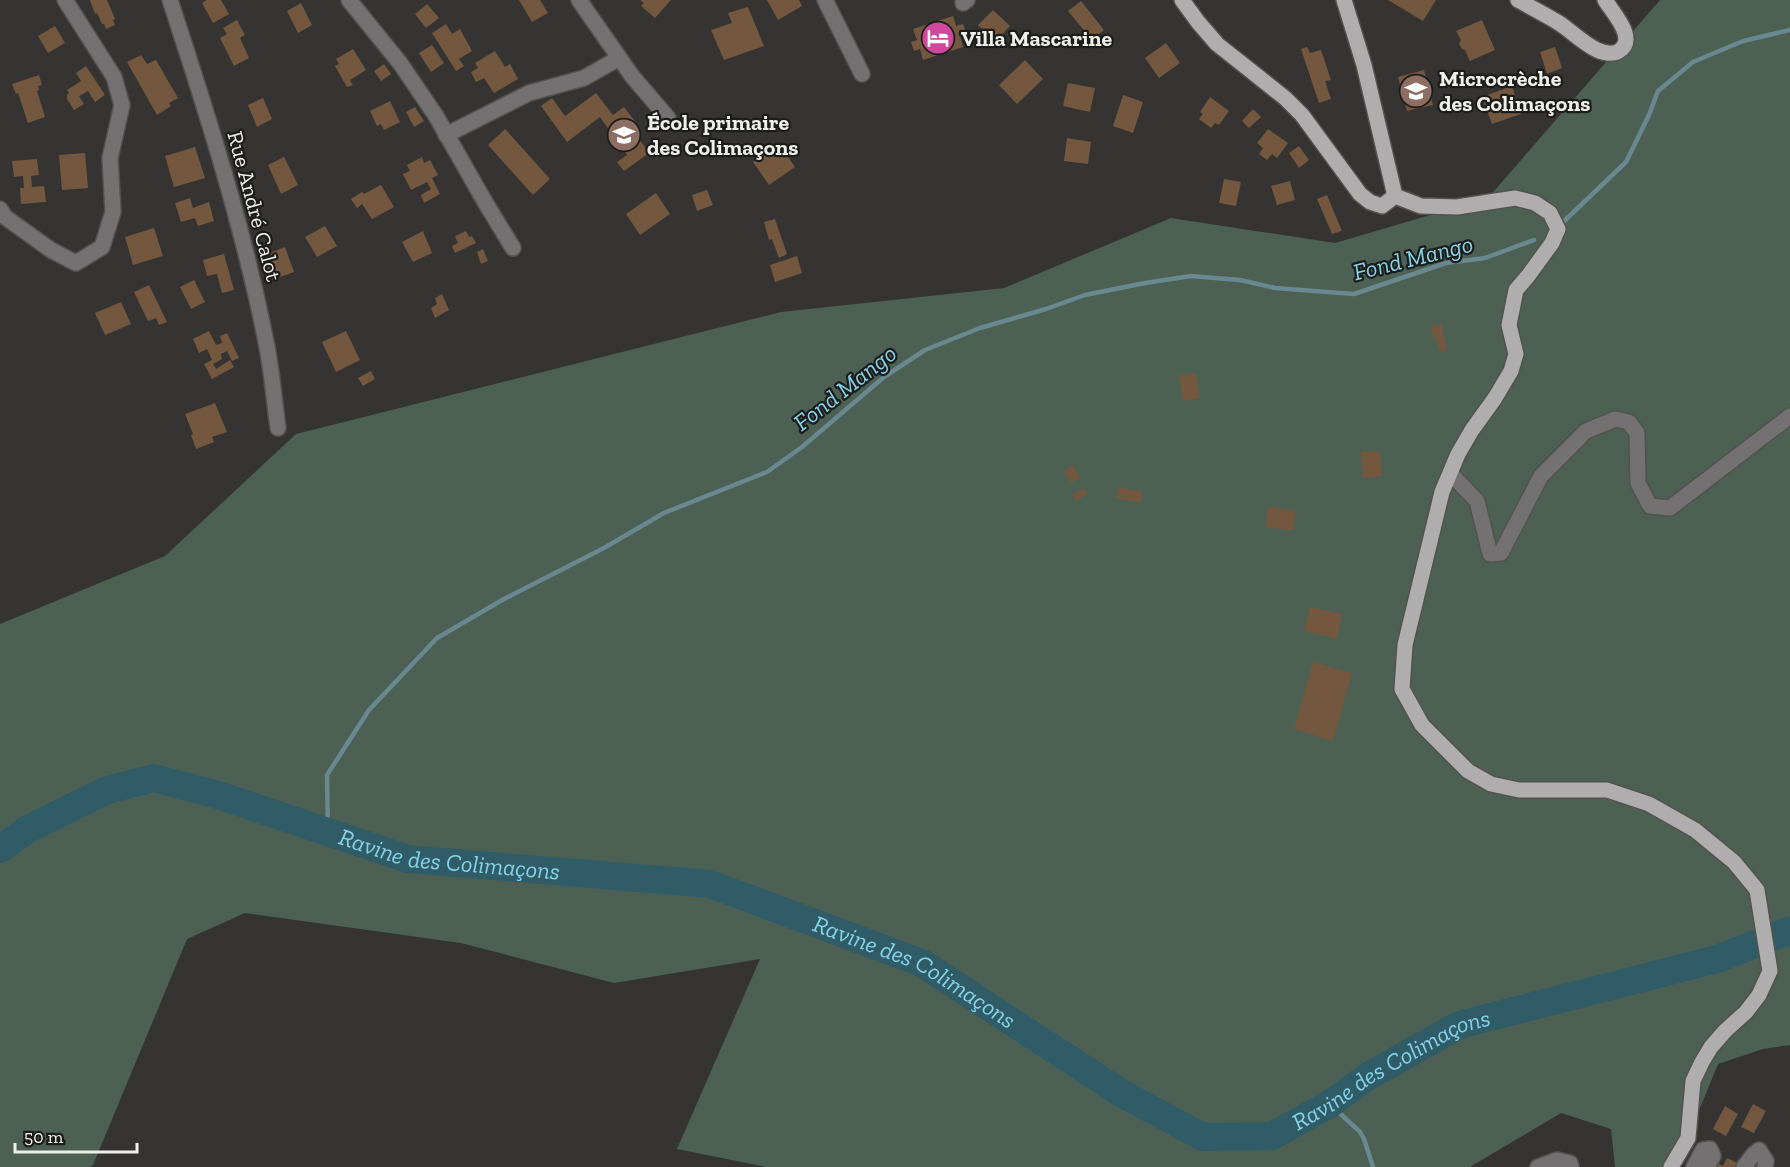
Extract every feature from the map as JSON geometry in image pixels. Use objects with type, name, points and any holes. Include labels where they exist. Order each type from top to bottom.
[{"type":"main road","points":[[1182,0],[1217,44],[1302,114],[1360,194],[1370,202],[1382,206],[1395,196]]},
{"type":"main road","points":[[1344,0],[1364,65],[1395,196]]},
{"type":"main road","points":[[1518,0],[1559,23],[1594,49],[1605,53],[1615,53],[1623,48],[1626,32],[1605,0]]},
{"type":"main road","points":[[1395,196],[1420,206],[1457,207],[1515,198],[1535,203],[1550,213],[1558,229],[1552,243],[1516,290],[1509,325],[1516,354],[1511,371],[1458,454],[1442,492],[1405,645],[1402,688],[1422,725],[1468,771],[1491,784],[1519,790],[1607,790],[1650,804],[1695,830],[1734,862],[1757,890],[1770,970],[1759,995],[1746,1012],[1711,1047],[1702,1062],[1693,1081],[1688,1138],[1671,1167]]},
{"type":"street","points":[[0,209],[5,217],[51,250],[76,263],[102,247],[113,212],[110,158],[122,105],[114,77],[65,0]]},
{"type":"street","name":"Rue André Calot","points":[[170,0],[206,112],[243,241],[267,344],[278,428]]},
{"type":"street","points":[[348,0],[400,63],[436,116],[513,248]]},
{"type":"street","points":[[579,0],[619,58],[668,118]]},
{"type":"street","points":[[825,0],[862,74]]},
{"type":"street","points":[[446,135],[529,93],[584,78],[619,58]]},
{"type":"street","points":[[1450,473],[1477,501],[1490,554],[1501,553],[1541,476],[1586,431],[1615,419],[1629,422],[1637,433],[1638,483],[1650,506],[1670,508],[1790,416]]},
{"type":"street","points":[[1694,1167],[1703,1150],[1710,1149],[1713,1156],[1707,1167]]},
{"type":"street","points":[[1744,1167],[1758,1150],[1766,1161],[1765,1167]]},
{"type":"street","points":[[1538,1167],[1557,1160],[1570,1163],[1571,1167]]},
{"type":"green space","points":[[1660,0],[1790,0],[1790,1045],[1763,1049],[1718,1064],[1676,1167],[1615,1167],[1611,1129],[1561,1113],[1470,1167],[766,1167],[677,1149],[760,959],[614,983],[461,943],[245,913],[187,939],[93,1165],[90,1167],[0,1167],[0,624],[165,556],[296,434],[781,312],[1004,288],[1171,218],[1335,243],[1488,198]]},
{"type":"building","points":[[90,0],[107,0],[115,19],[113,20],[115,25],[106,29],[97,13],[95,14]]},
{"type":"building","points":[[207,0],[221,0],[229,14],[213,23],[202,3]]},
{"type":"building","points":[[519,0],[540,0],[548,13],[532,22]]},
{"type":"building","points":[[640,0],[671,0],[655,18],[641,6],[644,3]]},
{"type":"building","points":[[767,0],[799,0],[802,6],[778,20]]},
{"type":"building","points":[[1388,0],[1436,0],[1423,21]]},
{"type":"building","points":[[1081,1],[1104,30],[1092,40],[1068,11]]},
{"type":"building","points":[[301,3],[312,25],[298,33],[287,11]]},
{"type":"building","points":[[427,4],[439,18],[426,28],[415,14]]},
{"type":"building","points":[[748,7],[764,46],[724,60],[711,30],[732,23],[728,13]]},
{"type":"building","points":[[993,10],[1010,26],[995,42],[978,25]]},
{"type":"building","points":[[953,16],[956,26],[963,24],[967,35],[960,36],[963,47],[923,60],[920,49],[914,51],[911,42],[917,40],[913,29]]},
{"type":"building","points":[[237,20],[245,35],[240,38],[249,58],[234,66],[220,38],[227,34],[223,28]]},
{"type":"building","points":[[1482,20],[1495,50],[1470,61],[1459,44],[1461,40],[1456,31]]},
{"type":"building","points":[[446,24],[452,34],[460,29],[472,51],[459,59],[464,66],[456,71],[432,33]]},
{"type":"building","points":[[55,26],[65,43],[48,53],[38,36]]},
{"type":"building","points":[[1166,43],[1180,63],[1159,78],[1145,58]]},
{"type":"building","points":[[432,45],[444,63],[431,72],[419,53]]},
{"type":"building","points":[[1307,47],[1310,53],[1321,50],[1331,80],[1325,81],[1331,99],[1319,103],[1301,49]]},
{"type":"building","points":[[1555,47],[1562,68],[1547,74],[1540,52]]},
{"type":"building","points":[[353,49],[366,70],[350,80],[353,85],[347,87],[335,66],[339,64],[336,59]]},
{"type":"building","points":[[495,51],[505,67],[510,64],[518,79],[494,93],[484,78],[476,82],[471,72],[478,68],[475,63]]},
{"type":"building","points":[[141,55],[147,64],[156,60],[178,98],[169,103],[171,106],[157,115],[127,62]]},
{"type":"building","points":[[1025,60],[1043,79],[1017,104],[999,85]]},
{"type":"building","points":[[384,64],[391,74],[381,81],[374,71]]},
{"type":"building","points":[[86,66],[105,95],[95,102],[88,91],[79,96],[84,104],[74,110],[67,99],[69,93],[67,90],[81,81],[76,73]]},
{"type":"building","name":"Microcrèche des Colimaçons","points":[[1424,70],[1433,105],[1407,111],[1398,77]]},
{"type":"building","points":[[39,75],[42,85],[38,86],[37,91],[45,117],[28,123],[18,93],[16,94],[12,84]]},
{"type":"building","points":[[1068,83],[1095,88],[1090,112],[1063,106]]},
{"type":"building","points":[[1512,86],[1521,114],[1492,124],[1482,97]]},
{"type":"building","name":"École primaire des Colimaçons","points":[[596,93],[613,115],[624,107],[637,124],[631,128],[649,153],[624,171],[617,162],[627,155],[600,117],[567,142],[541,106],[552,98],[565,116]]},
{"type":"building","points":[[1123,95],[1143,102],[1133,133],[1113,126]]},
{"type":"building","points":[[1210,97],[1229,111],[1219,125],[1215,123],[1211,128],[1199,119],[1203,114],[1200,112]]},
{"type":"building","points":[[263,98],[272,119],[257,127],[248,105]]},
{"type":"building","points":[[390,101],[400,122],[384,130],[381,124],[377,126],[370,111]]},
{"type":"building","points":[[415,107],[424,121],[414,127],[406,112]]},
{"type":"building","points":[[1253,109],[1261,117],[1249,128],[1242,121]]},
{"type":"building","points":[[505,129],[550,179],[533,195],[488,145]]},
{"type":"building","points":[[1268,129],[1288,143],[1277,158],[1272,154],[1267,160],[1259,154],[1263,148],[1257,143]]},
{"type":"building","points":[[1067,138],[1091,142],[1088,164],[1064,161]]},
{"type":"building","points":[[779,144],[795,167],[769,185],[753,162]]},
{"type":"building","points":[[1299,146],[1309,160],[1299,168],[1289,153]]},
{"type":"building","points":[[195,147],[205,178],[174,187],[165,156]]},
{"type":"building","points":[[85,153],[88,188],[62,190],[59,155]]},
{"type":"building","points":[[284,157],[298,185],[281,194],[268,165]]},
{"type":"building","points":[[422,157],[424,163],[430,160],[438,175],[432,178],[440,194],[424,203],[421,195],[431,189],[427,182],[411,190],[403,174],[410,171],[407,165]]},
{"type":"building","points":[[37,159],[39,175],[31,176],[32,187],[44,186],[46,202],[21,204],[20,188],[24,188],[23,176],[14,177],[12,161]]},
{"type":"building","points":[[1224,179],[1241,182],[1236,206],[1219,203]]},
{"type":"building","points":[[1290,181],[1295,200],[1277,205],[1271,186]]},
{"type":"building","points":[[381,185],[394,207],[372,219],[362,204],[357,208],[351,199]]},
{"type":"building","points":[[707,190],[713,205],[697,211],[692,195]]},
{"type":"building","points":[[656,193],[670,214],[640,235],[626,214]]},
{"type":"building","points":[[1327,195],[1342,231],[1332,234],[1317,199]]},
{"type":"building","points":[[190,198],[193,208],[209,202],[214,221],[198,226],[195,218],[181,222],[175,203]]},
{"type":"building","points":[[775,219],[787,254],[779,258],[772,239],[769,240],[764,222]]},
{"type":"building","points":[[325,226],[337,246],[317,257],[305,237]]},
{"type":"building","points":[[154,228],[163,256],[133,265],[125,237]]},
{"type":"building","points":[[423,231],[432,253],[413,262],[402,242]]},
{"type":"building","points":[[466,231],[476,243],[455,253],[452,246],[458,243],[455,236]]},
{"type":"building","points":[[285,247],[294,272],[272,280],[262,256]]},
{"type":"building","points":[[483,249],[488,261],[481,264],[477,252]]},
{"type":"building","points":[[224,254],[234,290],[222,293],[217,274],[207,276],[203,260]]},
{"type":"building","points":[[797,256],[802,273],[775,282],[770,265]]},
{"type":"building","points":[[194,280],[205,302],[191,309],[180,287]]},
{"type":"building","points":[[149,285],[167,322],[159,325],[156,318],[148,321],[134,292]]},
{"type":"building","points":[[442,294],[449,310],[435,318],[431,308],[437,304],[435,298]]},
{"type":"building","points":[[121,302],[131,324],[105,335],[95,313]]},
{"type":"building","points":[[1442,324],[1447,350],[1439,351],[1431,326]]},
{"type":"building","points":[[209,331],[216,345],[222,343],[220,336],[227,333],[239,358],[232,361],[227,351],[221,354],[222,359],[213,364],[216,369],[230,360],[234,367],[212,379],[204,364],[212,360],[207,349],[199,353],[193,339]]},
{"type":"building","points":[[346,331],[360,360],[336,372],[322,342]]},
{"type":"building","points":[[371,371],[375,379],[363,386],[358,378]]},
{"type":"building","points":[[1196,373],[1200,398],[1183,401],[1179,375]]},
{"type":"building","points":[[215,403],[227,432],[212,437],[214,442],[196,449],[185,414]]},
{"type":"building","points":[[1380,451],[1382,476],[1363,478],[1361,452]]},
{"type":"building","points":[[1073,465],[1080,478],[1071,483],[1064,471]]},
{"type":"building","points":[[1119,487],[1143,492],[1141,503],[1116,498]]},
{"type":"building","points":[[1084,488],[1087,494],[1076,501],[1072,495]]},
{"type":"building","points":[[1268,507],[1296,511],[1293,531],[1266,527]]},
{"type":"building","points":[[1310,607],[1342,614],[1337,639],[1304,631]]},
{"type":"building","points":[[1313,662],[1352,673],[1333,741],[1294,729]]},
{"type":"building","points":[[1753,1104],[1766,1111],[1754,1133],[1741,1127]]},
{"type":"building","points":[[1725,1106],[1738,1114],[1726,1136],[1713,1129]]},
{"type":"building","points":[[1727,1158],[1738,1163],[1736,1167],[1717,1167],[1719,1164],[1723,1166]]},
{"type":"waterway","name":"Fond Mango","points":[[1559,226],[1626,162],[1658,91],[1693,62],[1743,41],[1790,30]]},
{"type":"waterway","name":"Fond Mango","points":[[328,833],[327,775],[369,710],[437,638],[504,599],[604,548],[664,513],[767,472],[802,447],[884,377],[925,350],[980,328],[1085,295],[1145,283],[1191,276],[1240,280],[1275,288],[1354,294],[1446,263],[1485,258],[1534,240]]},
{"type":"waterway","name":"Ravine des Colimaçons","points":[[0,849],[28,829],[107,790],[154,778],[218,795],[408,859],[710,884],[922,963],[1121,1093],[1203,1137],[1272,1136],[1330,1104],[1367,1077],[1459,1025],[1717,959],[1790,930]]},
{"type":"waterway","points":[[1330,1104],[1360,1132],[1373,1167]]},
{"type":"place","name":"Villa Mascarine","points":[[938,38]]},
{"type":"place","name":"Microcrèche des Colimaçons","points":[[1416,91]]},
{"type":"place","name":"École primaire des Colimaçons","points":[[624,135]]}]
